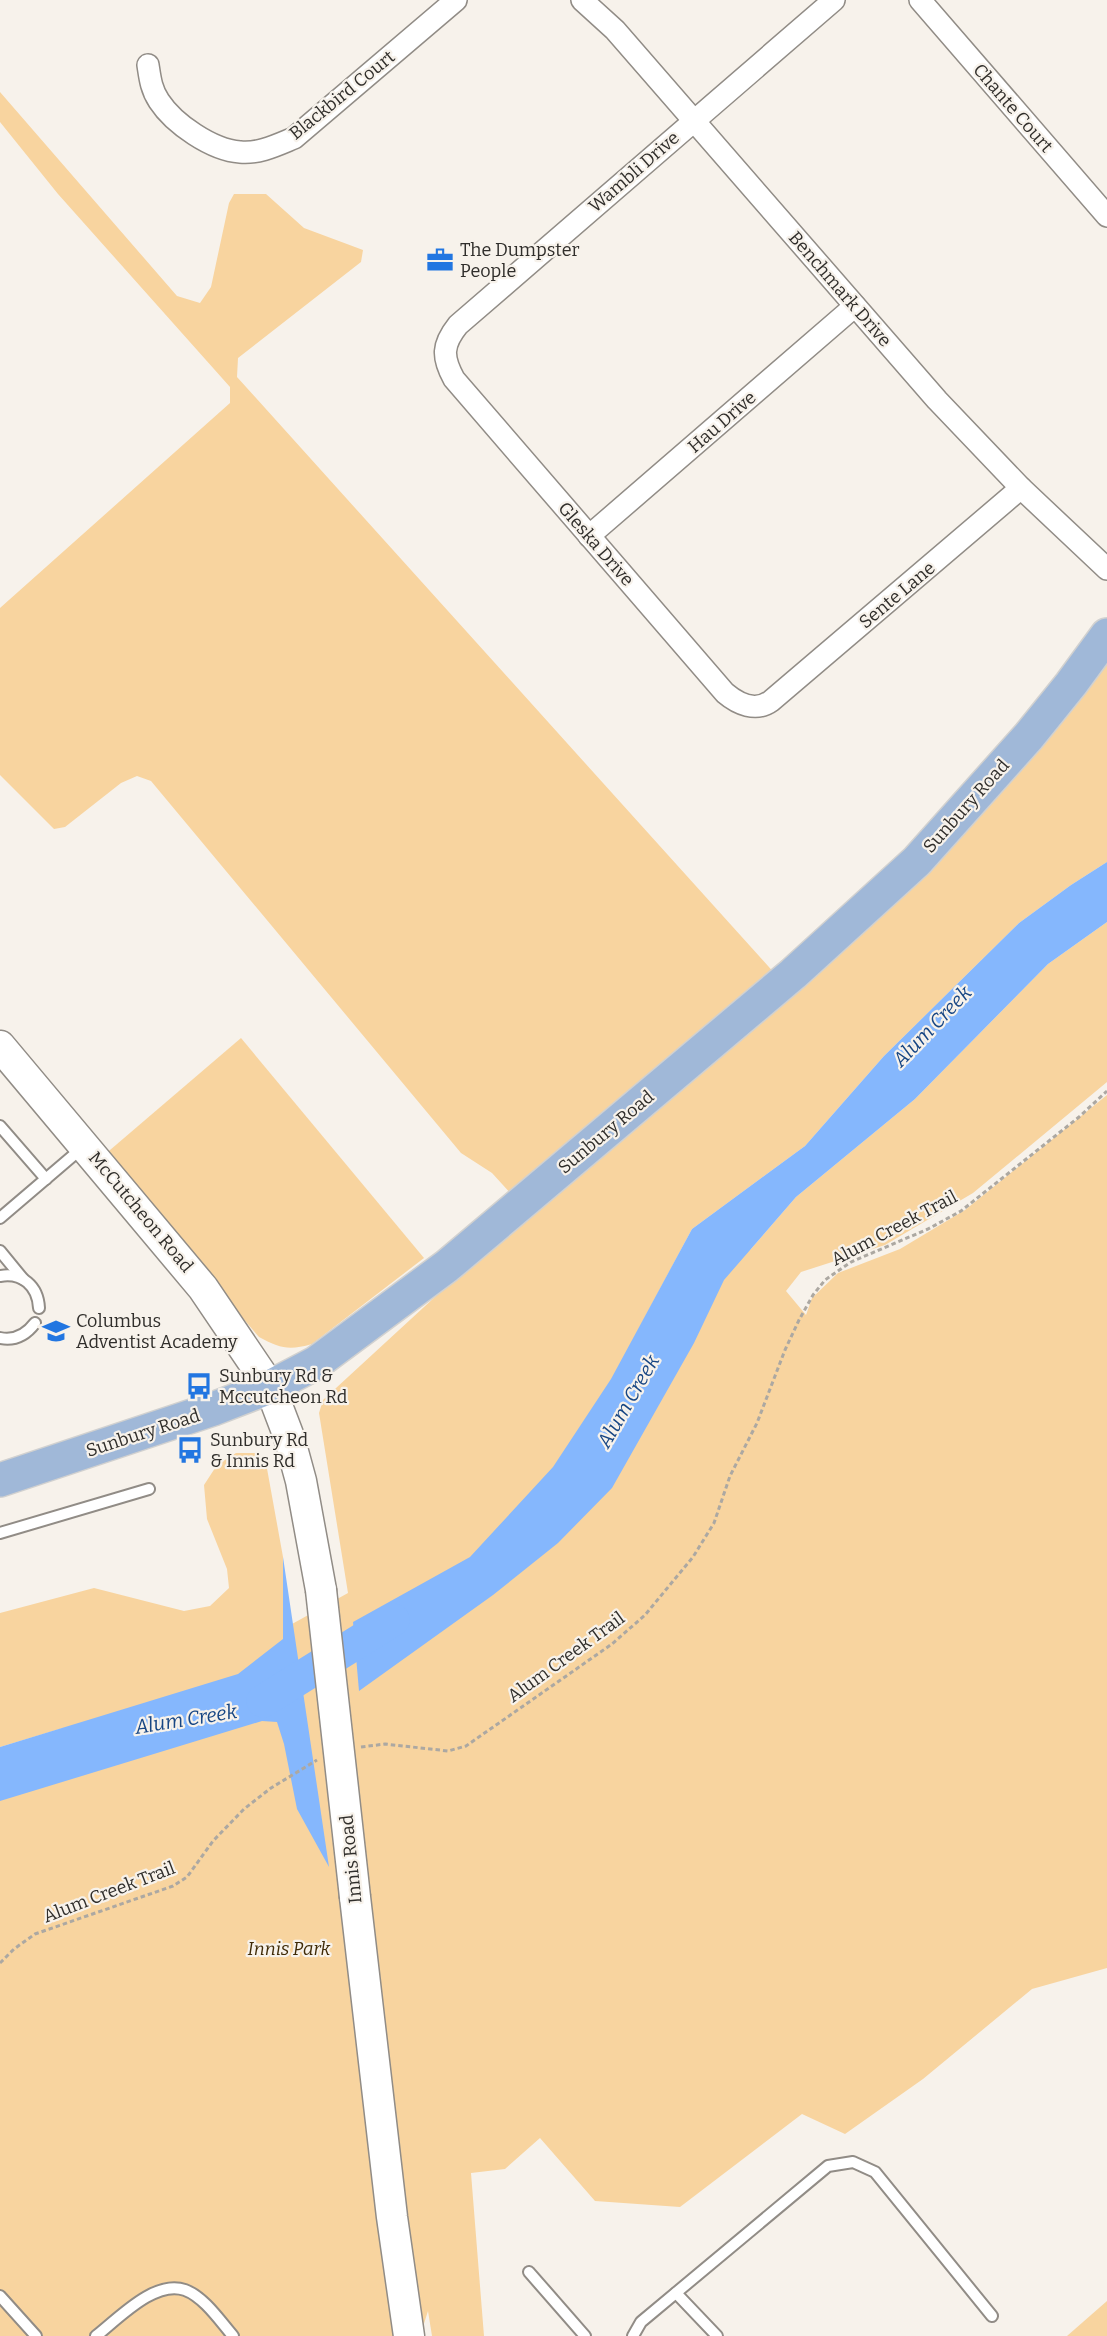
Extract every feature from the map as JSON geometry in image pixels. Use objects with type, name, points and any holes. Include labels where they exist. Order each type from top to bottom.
[{"type":"main road","name":"Sunbury Road","points":[[0,1480],[207,1411],[270,1387],[316,1363],[447,1266],[793,974],[917,861],[1029,736],[1107,635]]},
{"type":"main road","name":"McCutcheon Road","points":[[0,1046],[86,1145],[203,1288],[270,1387]]},
{"type":"main road","name":"Innis Road","points":[[270,1387],[289,1437],[308,1514],[321,1590],[392,2217],[409,2336]]},
{"type":"street","name":"Blackbird Court","points":[[148,65],[151,85],[159,102],[181,124],[202,139],[220,148],[242,153],[268,149],[294,138],[456,0]]},
{"type":"street","name":"Benchmark Drive","points":[[582,0],[615,30],[694,119],[937,400],[1021,488],[1107,569]]},
{"type":"street","name":"Wambli Drive","points":[[444,351],[449,337],[458,325],[834,0]]},
{"type":"street","name":"Chante Court","points":[[920,0],[1107,216]]},
{"type":"street","name":"Hau Drive","points":[[589,536],[855,306]]},
{"type":"street","name":"Gleska Drive","points":[[444,351],[447,366],[454,379],[725,693],[737,703],[751,706],[766,705],[771,701]]},
{"type":"street","name":"Sente Lane","points":[[771,701],[1021,488]]},
{"type":"lane","points":[[0,1126],[46,1179]]},
{"type":"lane","points":[[0,1218],[86,1145]]},
{"type":"lane","points":[[0,1251],[23,1279],[32,1286],[37,1295],[39,1308]]},
{"type":"lane","points":[[0,1276],[13,1275],[23,1279]]},
{"type":"lane","points":[[2,1340],[27,1333],[35,1323]]},
{"type":"lane","points":[[0,1533],[149,1490]]},
{"type":"lane","points":[[633,2336],[641,2322],[828,2166],[853,2162],[875,2172],[992,2316]]},
{"type":"lane","points":[[529,2271],[585,2336]]},
{"type":"lane","points":[[96,2336],[144,2298],[165,2288],[185,2290],[202,2302],[233,2336]]},
{"type":"lane","points":[[676,2293],[717,2336]]},
{"type":"lane","points":[[0,2296],[36,2336]]},
{"type":"path","name":"Alum Creek Trail","points":[[353,1749],[385,1744],[448,1751],[466,1746],[612,1644],[645,1615],[693,1557],[714,1523],[730,1476],[757,1423],[785,1350],[813,1295],[825,1280],[851,1263],[928,1229],[961,1211],[1079,1117],[1107,1091]]},
{"type":"path","name":"Alum Creek Trail","points":[[0,1963],[14,1949],[35,1934],[173,1886],[187,1877],[213,1841],[244,1809],[271,1788],[320,1759]]},
{"type":"green space","points":[[0,92],[177,296],[200,303],[211,287],[229,203],[234,194],[266,194],[304,228],[363,250],[361,262],[238,358],[237,377],[777,976],[513,1196],[492,1173],[461,1153],[151,781],[137,776],[121,783],[65,827],[54,829],[0,775],[0,608],[230,403],[230,387],[58,194],[0,122]]},
{"type":"green space","name":"Innis Park","points":[[1107,646],[1107,862],[1019,923],[884,1056],[805,1146],[692,1229],[637,1332],[751,1249],[796,1197],[915,1099],[1048,964],[1107,922],[1107,1082],[973,1193],[885,1245],[801,1272],[786,1291],[806,1315],[812,1298],[838,1273],[900,1249],[965,1210],[1107,1095],[1107,1968],[1032,1989],[923,2079],[845,2134],[802,2114],[680,2207],[595,2201],[540,2138],[505,2169],[471,2173],[484,2336],[432,2336],[428,2311],[420,2336],[0,2336],[0,1762],[63,1728],[0,1747],[0,1613],[94,1588],[184,1611],[210,1606],[229,1588],[227,1569],[207,1519],[204,1485],[217,1465],[236,1453],[257,1453],[266,1463],[283,1557],[283,1629],[348,1593],[319,1413],[323,1400],[537,1203],[791,992]]},
{"type":"green space","points":[[241,1038],[424,1258],[312,1344],[304,1346],[284,1347],[259,1337],[103,1156]]},
{"type":"green space","points":[[1107,2301],[1107,2336],[1067,2336]]},
{"type":"water","points":[[1107,862],[1107,922],[1048,964],[915,1099],[796,1197],[724,1280],[694,1343],[612,1488],[558,1543],[493,1595],[359,1691],[353,1622],[470,1557],[553,1467],[611,1379],[692,1229],[805,1146],[884,1056],[1019,923]]},
{"type":"water","points":[[283,1557],[329,1867],[297,1809],[284,1744],[277,1722],[262,1721],[0,1801],[0,1747],[238,1674],[283,1639]]},
{"type":"waterway","name":"Alum Creek","points":[[263,1701],[393,1620]]},
{"type":"place","name":"The Dumpster People","points":[[440,260]]},
{"type":"place","name":"Columbus Adventist Academy","points":[[56,1331]]},
{"type":"place","name":"Sunbury Rd & Mccutcheon Rd","points":[[199,1386]]},
{"type":"place","name":"Sunbury Rd & Innis Rd","points":[[190,1450]]}]
